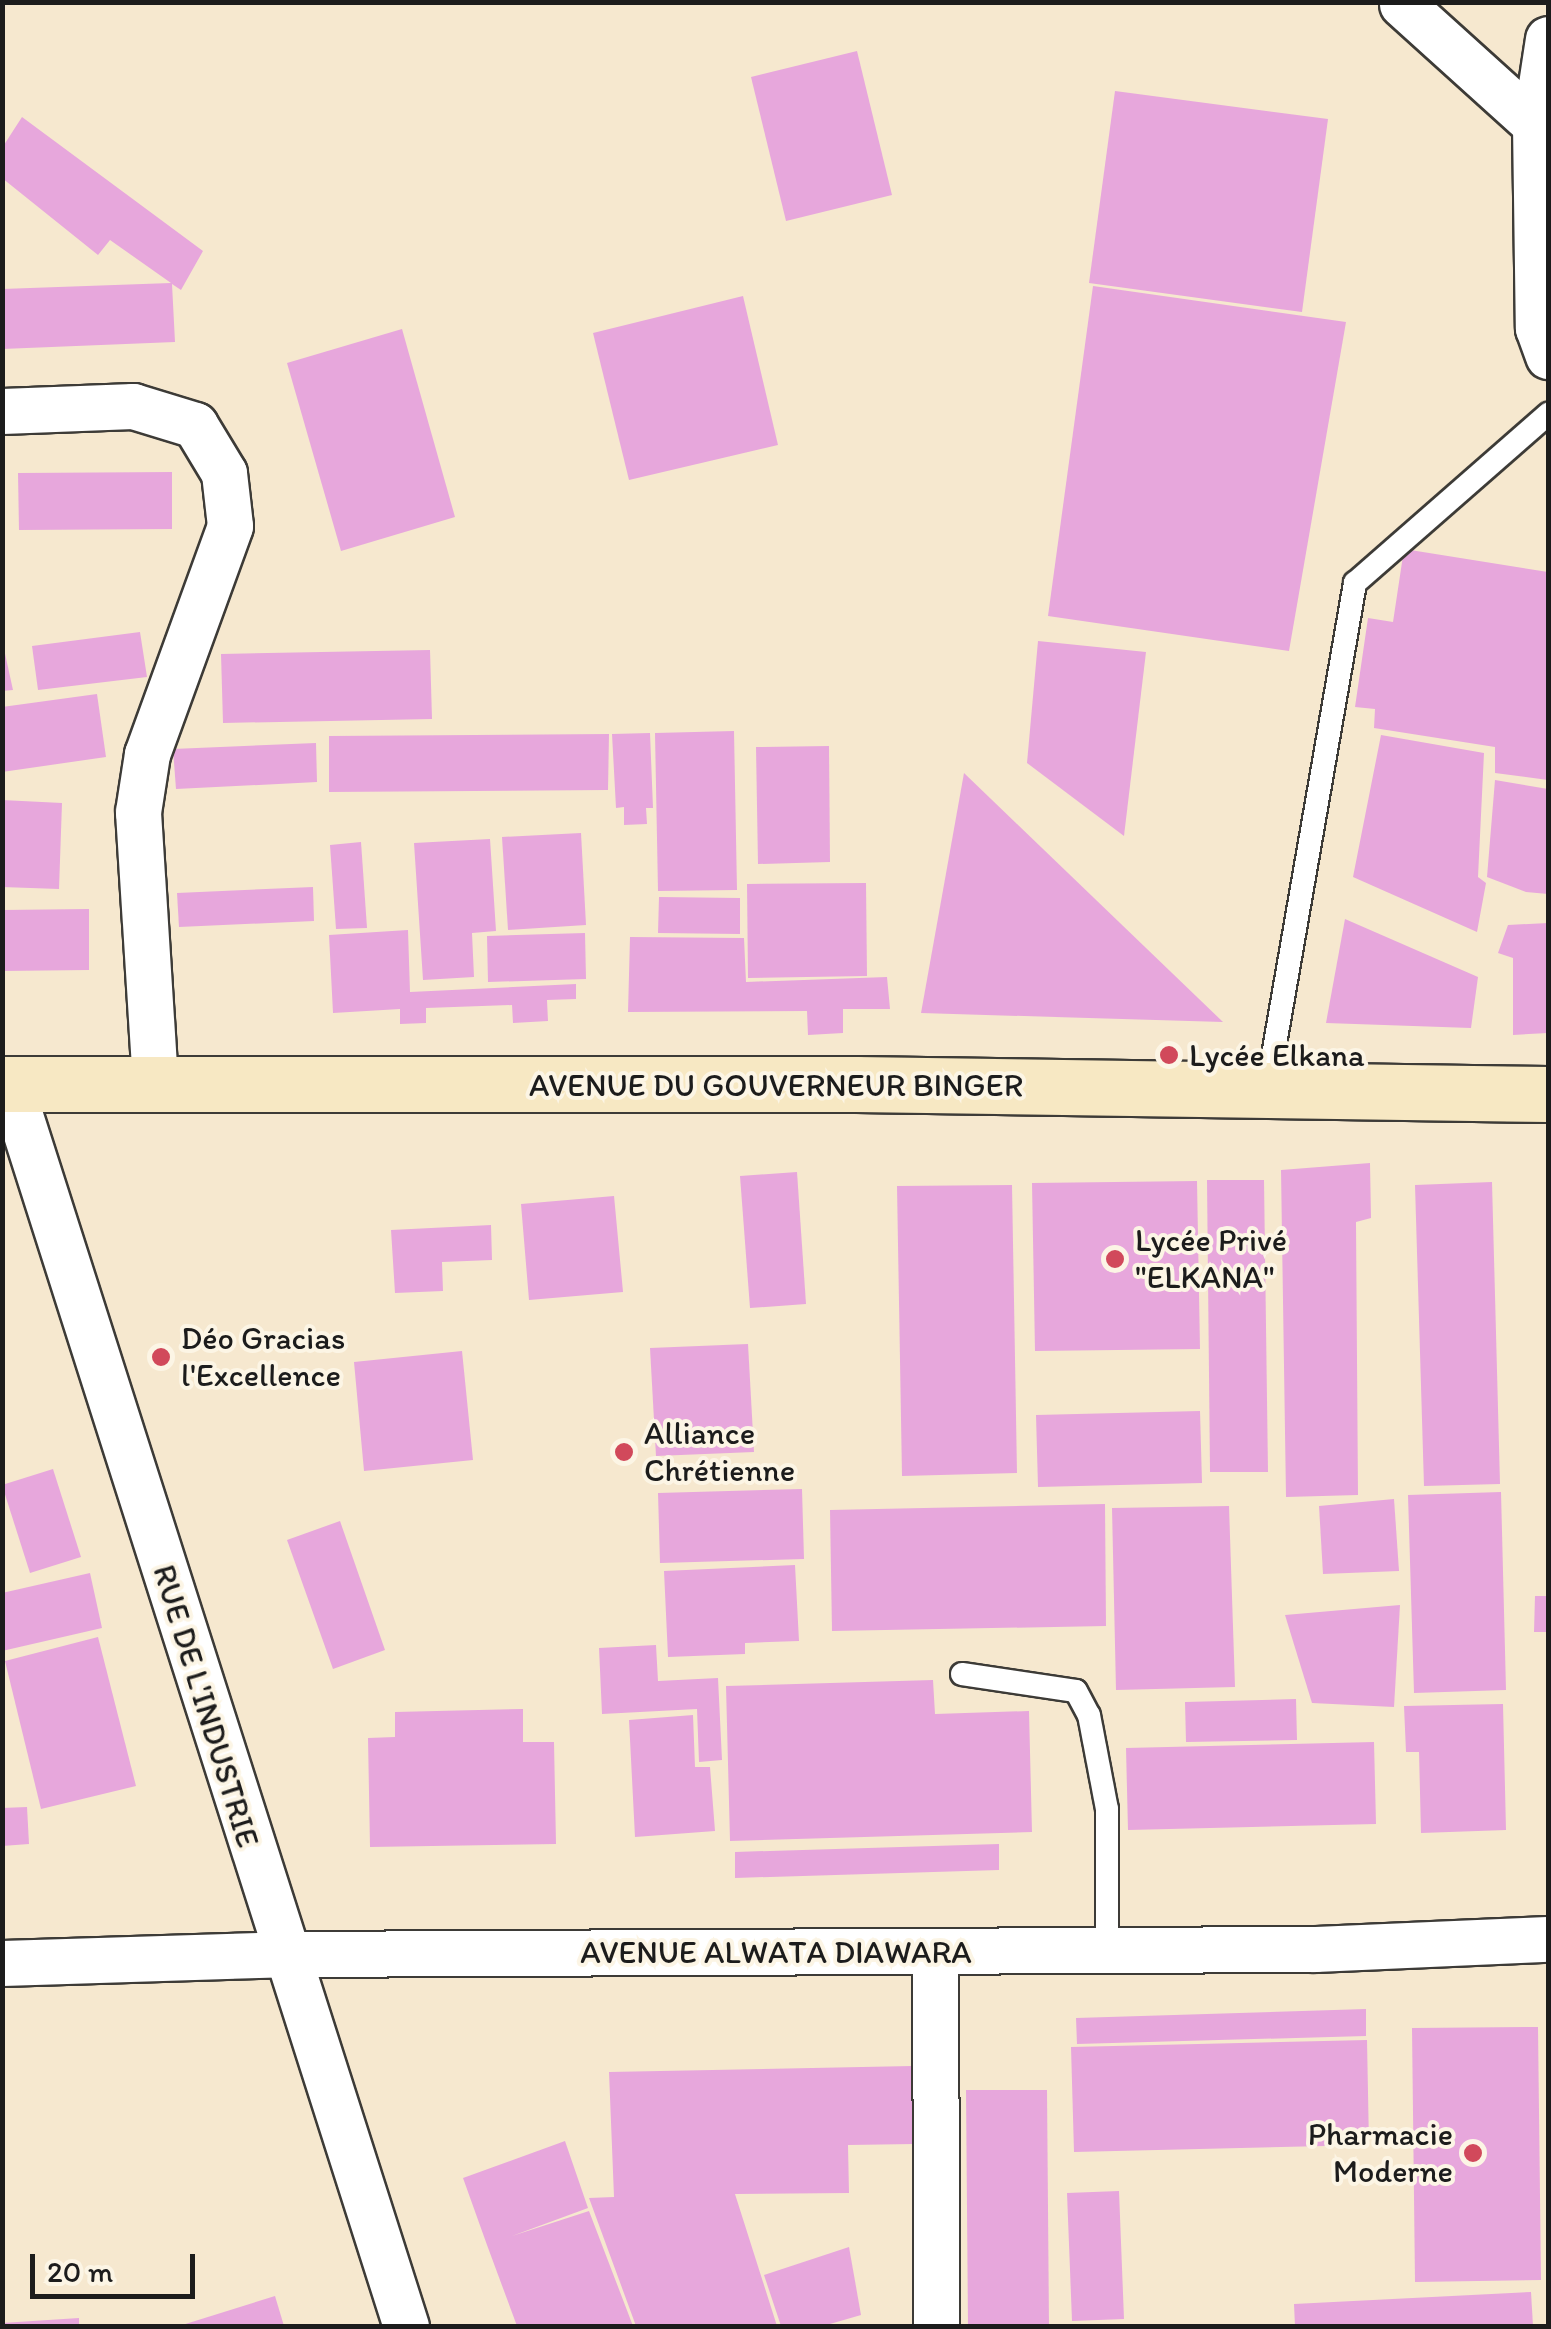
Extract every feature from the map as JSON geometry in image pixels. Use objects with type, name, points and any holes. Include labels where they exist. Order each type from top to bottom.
[{"type":"street","points":[[1396,3],[1535,124]]},
{"type":"street","points":[[1548,39],[1535,124],[1538,328],[1548,356]]},
{"type":"street","points":[[2,411],[134,406],[195,425],[224,473],[230,526],[147,754],[138,812],[154,1084]]},
{"type":"street","name":"AVENUE DU GOUVERNEUR BINGER","points":[[6,1084],[856,1084],[1548,1094]]},
{"type":"street","name":"RUE DE L'INDUSTRIE","points":[[6,1084],[406,2326]]},
{"type":"street","name":"AVENUE ALWATA DIAWARA","points":[[2,1963],[284,1954],[1315,1950],[1548,1939]]},
{"type":"street","points":[[935,1951],[936,2326]]},
{"type":"lane","points":[[1267,1090],[1355,583],[1548,414]]},
{"type":"lane","points":[[962,1674],[1076,1692],[1089,1715],[1106,1809],[1106,1950]]},
{"type":"building","points":[[857,51],[892,195],[786,221],[751,77]]},
{"type":"building","points":[[1115,91],[1328,119],[1302,312],[1089,283]]},
{"type":"building","points":[[22,117],[203,251],[181,290],[172,284],[175,342],[2,349],[2,289],[171,283],[110,240],[98,255],[2,178],[2,148]]},
{"type":"building","points":[[1093,286],[1346,322],[1289,651],[1048,616]]},
{"type":"building","points":[[743,296],[778,445],[629,480],[593,333]]},
{"type":"building","points":[[402,329],[455,517],[341,551],[287,363]]},
{"type":"building","points":[[172,472],[172,529],[19,530],[18,473]]},
{"type":"building","points":[[1404,549],[1548,572],[1548,780],[1495,773],[1495,747],[1374,728],[1375,709],[1355,707],[1368,618],[1393,622]]},
{"type":"building","points":[[140,632],[147,677],[38,690],[32,646]]},
{"type":"building","points":[[2,640],[13,690],[2,691]]},
{"type":"building","points":[[1038,641],[1146,652],[1124,836],[1027,763]]},
{"type":"building","points":[[430,650],[432,719],[223,723],[221,654]]},
{"type":"building","points":[[97,694],[106,757],[2,772],[2,707]]},
{"type":"building","points":[[734,731],[737,890],[658,891],[655,733]]},
{"type":"building","points":[[650,733],[653,808],[646,808],[647,824],[624,825],[624,807],[616,808],[612,734]]},
{"type":"building","points":[[609,734],[608,790],[329,792],[329,736]]},
{"type":"building","points":[[1381,735],[1484,753],[1478,877],[1486,883],[1477,932],[1353,877]]},
{"type":"building","points":[[316,743],[317,782],[176,789],[173,749]]},
{"type":"building","points":[[829,746],[830,862],[758,864],[756,747]]},
{"type":"building","points":[[964,773],[1223,1022],[921,1013]]},
{"type":"building","points":[[1495,780],[1548,789],[1548,894],[1526,892],[1487,877]]},
{"type":"building","points":[[2,800],[62,803],[59,889],[2,887]]},
{"type":"building","points":[[581,833],[586,925],[508,930],[502,837]]},
{"type":"building","points":[[490,839],[496,931],[472,933],[474,977],[423,980],[414,843]]},
{"type":"building","points":[[361,842],[367,928],[336,929],[330,845]]},
{"type":"building","points":[[866,883],[867,976],[748,978],[747,884]]},
{"type":"building","points":[[313,887],[314,921],[179,927],[177,893]]},
{"type":"building","points":[[659,897],[740,898],[740,934],[658,933]]},
{"type":"building","points":[[89,909],[89,970],[2,971],[2,910]]},
{"type":"building","points":[[1345,919],[1478,977],[1471,1028],[1326,1023]]},
{"type":"building","points":[[1548,923],[1548,1033],[1513,1035],[1513,958],[1498,953],[1508,925]]},
{"type":"building","points":[[408,930],[410,992],[576,984],[576,999],[547,1000],[548,1021],[513,1023],[512,1005],[426,1008],[426,1023],[400,1024],[400,1009],[333,1013],[329,935]]},
{"type":"building","points":[[585,933],[586,979],[488,982],[487,936]]},
{"type":"building","points":[[630,937],[744,938],[746,982],[887,977],[890,1009],[843,1009],[843,1033],[808,1035],[807,1011],[628,1012]]},
{"type":"building","points":[[1370,1163],[1371,1218],[1356,1222],[1358,1495],[1286,1497],[1281,1170]]},
{"type":"building","points":[[797,1172],[806,1304],[750,1308],[740,1176]]},
{"type":"building","points":[[1207,1180],[1264,1180],[1268,1472],[1210,1472]]},
{"type":"building","points":[[1197,1181],[1200,1349],[1035,1351],[1032,1183]]},
{"type":"building","points":[[1492,1182],[1500,1484],[1424,1486],[1415,1185]]},
{"type":"building","points":[[1012,1185],[1017,1473],[902,1476],[897,1186]]},
{"type":"building","points":[[614,1196],[623,1292],[529,1300],[521,1204]]},
{"type":"building","points":[[491,1225],[492,1260],[442,1262],[443,1291],[395,1293],[391,1230]]},
{"type":"building","points":[[748,1344],[754,1452],[656,1456],[650,1348]]},
{"type":"building","points":[[462,1351],[473,1460],[364,1471],[354,1362]]},
{"type":"building","points":[[1200,1411],[1202,1483],[1038,1487],[1036,1415]]},
{"type":"building","points":[[53,1469],[81,1557],[30,1573],[2,1485]]},
{"type":"building","points":[[802,1489],[804,1559],[660,1563],[658,1493]]},
{"type":"building","points":[[1501,1492],[1506,1690],[1414,1693],[1408,1495]]},
{"type":"building","points":[[1394,1499],[1399,1571],[1323,1574],[1319,1506]]},
{"type":"building","points":[[1105,1504],[1106,1626],[832,1631],[830,1510]]},
{"type":"building","points":[[1229,1506],[1235,1687],[1116,1690],[1112,1508]]},
{"type":"building","points":[[340,1521],[385,1650],[333,1669],[287,1540]]},
{"type":"building","points":[[795,1565],[799,1641],[745,1643],[745,1654],[668,1657],[664,1571]]},
{"type":"building","points":[[90,1573],[102,1628],[2,1651],[2,1593]]},
{"type":"building","points":[[1535,1596],[1548,1596],[1548,1632],[1534,1632]]},
{"type":"building","points":[[1400,1605],[1394,1707],[1312,1703],[1285,1615]]},
{"type":"building","points":[[98,1637],[136,1786],[41,1809],[5,1661]]},
{"type":"building","points":[[656,1645],[658,1681],[718,1678],[722,1760],[699,1762],[697,1709],[602,1714],[599,1648]]},
{"type":"building","points":[[933,1680],[935,1714],[1029,1711],[1032,1832],[730,1841],[726,1686]]},
{"type":"building","points":[[1296,1699],[1297,1740],[1186,1742],[1185,1702]]},
{"type":"building","points":[[1503,1704],[1506,1830],[1421,1833],[1419,1752],[1406,1752],[1404,1706]]},
{"type":"building","points":[[523,1709],[523,1742],[554,1742],[556,1844],[370,1847],[368,1738],[395,1737],[395,1712]]},
{"type":"building","points":[[693,1715],[695,1767],[710,1767],[715,1831],[635,1837],[629,1720]]},
{"type":"building","points":[[1374,1742],[1376,1824],[1128,1830],[1126,1748]]},
{"type":"building","points":[[27,1807],[29,1844],[2,1846],[2,1808]]},
{"type":"building","points":[[999,1844],[999,1870],[735,1878],[735,1852]]},
{"type":"building","points":[[1366,2009],[1366,2036],[1077,2044],[1076,2018]]},
{"type":"building","points":[[1538,2027],[1541,2280],[1415,2282],[1412,2028]]},
{"type":"building","points":[[1367,2040],[1369,2145],[1074,2152],[1071,2047]]},
{"type":"building","points":[[912,2066],[914,2144],[848,2145],[849,2193],[735,2194],[777,2326],[636,2326],[589,2198],[614,2197],[609,2072]]},
{"type":"building","points":[[966,2090],[1047,2090],[1049,2326],[968,2326]]},
{"type":"building","points":[[565,2141],[588,2208],[512,2236],[589,2211],[633,2326],[517,2326],[487,2245],[463,2178]]},
{"type":"building","points":[[1119,2191],[1124,2319],[1072,2321],[1067,2193]]},
{"type":"building","points":[[849,2247],[861,2315],[823,2326],[781,2326],[764,2275]]},
{"type":"building","points":[[1531,2292],[1533,2326],[1295,2326],[1294,2304]]},
{"type":"building","points":[[275,2296],[284,2326],[179,2326]]},
{"type":"building","points":[[79,2318],[79,2326],[2,2326],[2,2323]]},
{"type":"place","name":"Lycée Elkana","points":[[1169,1055]]},
{"type":"place","name":"Lycée Privé \"ELKANA\"","points":[[1115,1259]]},
{"type":"place","name":"Déo Gracias l'Excellence","points":[[161,1357]]},
{"type":"place","name":"Alliance Chrétienne","points":[[624,1452]]},
{"type":"place","name":"Pharmacie Moderne","points":[[1473,2153]]}]
